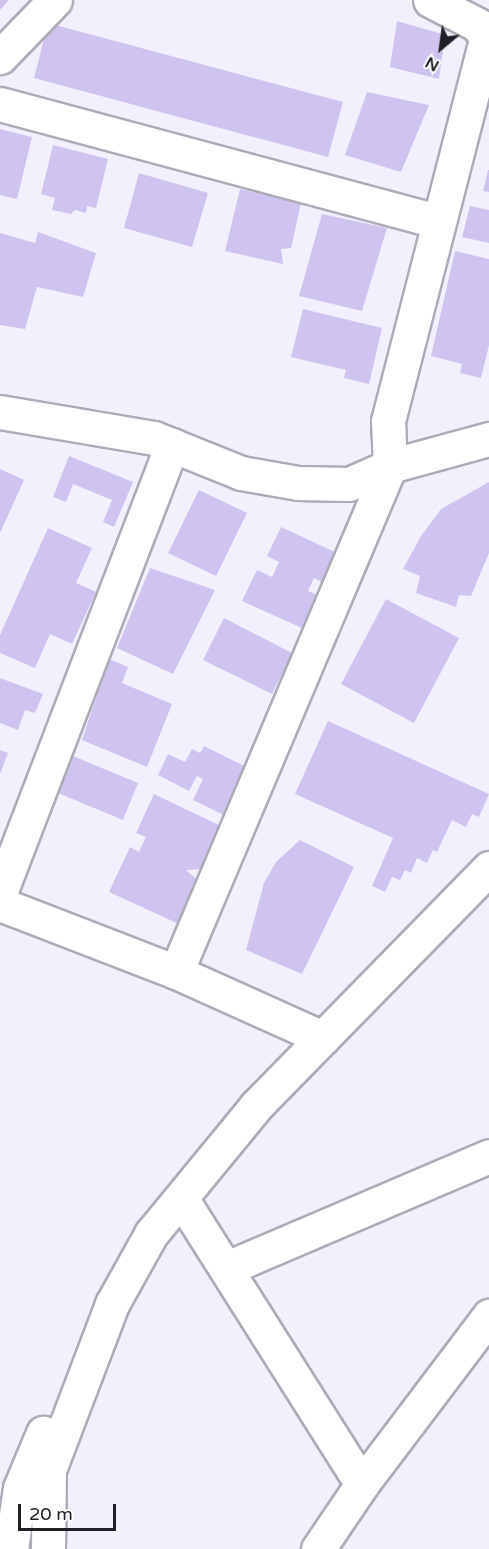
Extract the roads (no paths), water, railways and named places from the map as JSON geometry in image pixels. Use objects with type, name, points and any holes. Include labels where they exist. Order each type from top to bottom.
[{"type":"street","points":[[0,57],[55,0]]},
{"type":"street","points":[[176,972],[390,466],[388,421],[486,38],[470,20],[430,0]]},
{"type":"street","points":[[0,104],[438,221]]},
{"type":"street","points":[[0,412],[154,438],[241,473],[298,483],[350,484],[390,466],[489,439]]},
{"type":"street","points":[[0,893],[172,445]]},
{"type":"street","points":[[11,1549],[20,1488],[67,1379],[151,1234],[256,1106],[489,868]]},
{"type":"street","points":[[0,904],[176,972],[323,1038]]},
{"type":"street","points":[[226,1269],[489,1156]]},
{"type":"street","points":[[181,1198],[362,1484]]},
{"type":"street","points":[[48,1549],[49,1470],[112,1304]]},
{"type":"street","points":[[318,1549],[362,1484],[489,1316]]}]
